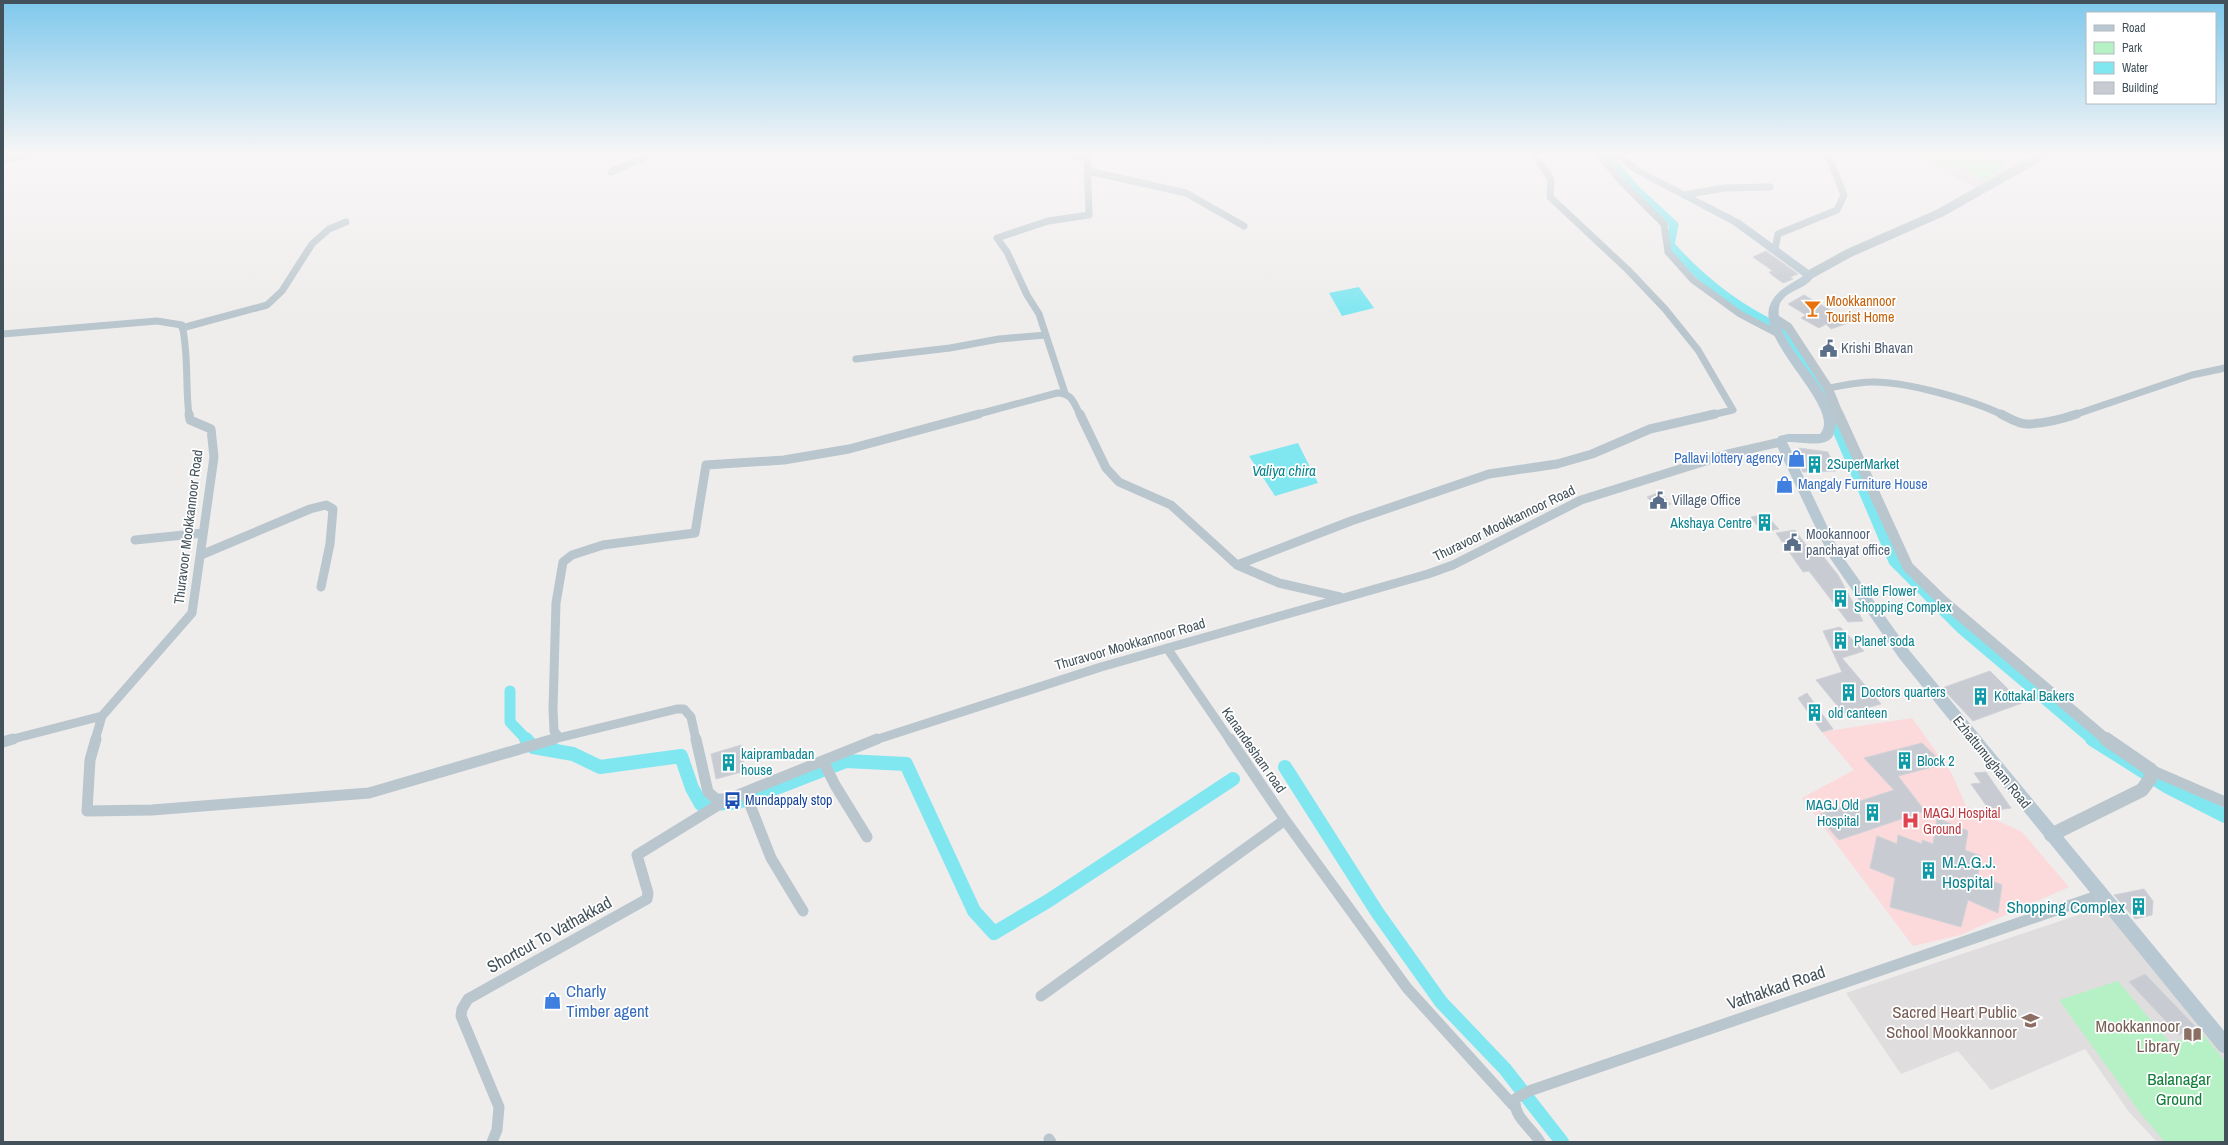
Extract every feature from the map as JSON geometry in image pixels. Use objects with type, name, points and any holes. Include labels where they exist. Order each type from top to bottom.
[{"type":"main road","points":[[1706,206],[1736,222],[1809,275],[1808,278],[1788,290],[1774,307],[1776,326],[1822,402],[1830,421],[1827,436],[1825,438],[1788,437],[1783,439],[1781,442]]},
{"type":"main road","name":"Ezhattumugham Road","points":[[1781,442],[1835,555],[1904,654],[2100,895],[2225,1045]]},
{"type":"street","points":[[1065,393],[1039,314],[1027,295],[1007,252],[997,238],[1048,221],[1089,215],[1089,206]]},
{"type":"street","points":[[1210,206],[1244,226]]},
{"type":"street","points":[[1237,565],[1351,521],[1489,474],[1557,464],[1592,454],[1650,428],[1733,410],[1698,350],[1676,322],[1604,247],[1560,206]]},
{"type":"street","points":[[1646,206],[1664,224],[1668,252],[1693,280],[1740,314],[1776,326],[1788,327],[1828,388],[1850,443],[1908,567],[1943,601],[2098,734],[2151,774],[2225,802]]},
{"type":"street","points":[[1775,249],[1778,234],[1837,210],[1839,206]]},
{"type":"street","points":[[1809,275],[1849,253],[1952,206]]},
{"type":"street","points":[[3,334],[157,321],[182,326],[182,328],[267,305],[282,291],[312,244],[329,229],[346,222]]},
{"type":"street","name":"Thuravoor Mookkannoor Road","points":[[182,328],[187,346],[187,397],[190,420],[211,429],[214,457],[192,613],[102,716],[90,760],[87,811],[152,810],[369,793],[431,776],[559,737]]},
{"type":"street","points":[[856,358],[950,348],[1000,339],[1046,335]]},
{"type":"street","points":[[1828,388],[1871,382],[1929,391],[1979,405],[2000,412],[2017,422],[2028,424],[2065,418],[2114,403],[2192,374],[2225,368]]},
{"type":"street","points":[[728,799],[716,799],[708,792],[691,717],[684,709],[678,709],[559,737],[554,731],[553,709],[556,603],[563,562],[568,557],[581,551],[629,542],[689,536],[696,533],[706,465],[784,460],[849,449],[1065,393],[1071,396],[1106,468],[1119,482],[1171,505],[1237,565],[1279,583],[1342,597]]},
{"type":"street","name":"Thuravoor Mookkannoor Road","points":[[728,799],[823,761],[920,725],[1097,667],[1453,565],[1581,500],[1728,454],[1781,442]]},
{"type":"street","points":[[201,555],[310,509],[326,505],[333,509],[330,544],[321,586]]},
{"type":"street","points":[[135,540],[203,533]]},
{"type":"street","name":"Kanandesham road","points":[[1167,648],[1285,820],[1407,988],[1513,1105]]},
{"type":"street","points":[[3,742],[102,716]]},
{"type":"street","points":[[823,761],[835,785],[867,837]]},
{"type":"street","points":[[2051,835],[2142,790],[2151,774]]},
{"type":"street","points":[[745,792],[771,858],[803,911]]},
{"type":"street","name":"Shortcut To Vathakkad","points":[[492,1142],[497,1130],[499,1107],[461,1016],[462,1009],[468,999],[647,899],[648,894],[637,855],[728,799]]},
{"type":"street","points":[[1041,996],[1285,820]]},
{"type":"street","name":"Vathakkad Road","points":[[1513,1105],[1515,1099],[1548,1083],[2100,895]]},
{"type":"street","points":[[1513,1105],[1540,1142]]},
{"type":"shaded area","name":"MAGJ Hospital Ground","points":[[1912,718],[1952,774],[1966,806],[2022,832],[2069,887],[1960,935],[1913,946],[1802,798],[1854,770],[1822,732]]},
{"type":"shaded area","name":"Sacred Heart Public School Mookkannoor","points":[[2102,907],[2225,1056],[2225,1142],[2157,1142],[2129,1112],[2085,1049],[1991,1090],[1958,1051],[1901,1074],[1846,993]]},
{"type":"green space","name":"Balanagar Ground","points":[[2118,981],[2170,1043],[2202,1033],[2225,1061],[2225,1142],[2165,1142],[2141,1114],[2059,1000]]},
{"type":"water","points":[[1359,287],[1374,308],[1342,316],[1329,293]]},
{"type":"water","name":"Valiya chira","points":[[1298,443],[1318,483],[1275,496],[1249,456]]},
{"type":"building","points":[[1766,251],[1798,274],[1790,277],[1793,279],[1783,283],[1769,272],[1773,271],[1753,257]]},
{"type":"building","name":"Mookkannoor Tourist Home","points":[[1804,295],[1851,322],[1831,329],[1826,324],[1819,328],[1801,318],[1806,315],[1788,304]]},
{"type":"building","name":"2SuperMarket","points":[[1799,448],[1828,452],[1836,471],[1803,472],[1796,457],[1802,454]]},
{"type":"building","name":"Village Office","points":[[1660,492],[1671,504],[1658,509],[1647,497]]},
{"type":"building","name":"Akshaya Centre","points":[[1765,514],[1779,529],[1762,532],[1751,517]]},
{"type":"building","points":[[1795,530],[1811,552],[1819,551],[1838,575],[1863,621],[1848,622],[1809,571],[1803,572],[1776,533]]},
{"type":"building","name":"Doctors quarters","points":[[1840,627],[1864,651],[1842,658],[1881,704],[1844,714],[1816,680],[1842,672],[1823,631]]},
{"type":"building","name":"Kottakal Bakers","points":[[1990,671],[2022,703],[1973,721],[1942,688]]},
{"type":"building","name":"old canteen","points":[[1807,693],[1833,729],[1822,732],[1798,698]]},
{"type":"building","name":"MAGJ Old Hospital","points":[[1922,743],[1944,764],[1898,776],[1925,811],[1839,840],[1817,815],[1894,790],[1864,758]]},
{"type":"building","name":"kaiprambadan house","points":[[741,745],[745,771],[716,779],[711,754]]},
{"type":"building","points":[[1986,772],[2011,808],[1990,811],[1971,784],[1981,783],[1974,773]]},
{"type":"building","name":"M.A.G.J. Hospital","points":[[1937,818],[1968,831],[1965,850],[1981,856],[1978,875],[2002,885],[1998,913],[1968,900],[1961,927],[1890,907],[1895,878],[1870,868],[1877,836],[1897,844],[1898,835],[1922,844],[1922,840],[1933,844]]},
{"type":"building","name":"Shopping Complex","points":[[2144,889],[2153,901],[2152,915],[2135,919],[2114,895]]},
{"type":"building","points":[[2145,974],[2195,1026],[2179,1035],[2129,982]]},
{"type":"waterway","points":[[1654,206],[1674,225],[1670,245],[1693,269],[1732,301],[1775,326]]},
{"type":"waterway","points":[[1776,326],[1785,330],[1819,385],[1831,415]]},
{"type":"waterway","points":[[1831,414],[1894,561],[1962,629],[2093,740]]},
{"type":"waterway","points":[[510,691],[510,722],[527,740]]},
{"type":"waterway","points":[[526,739],[533,747],[573,754],[600,767],[681,756],[692,788],[701,804],[733,803],[745,800],[846,761],[906,764],[974,911],[994,933],[1048,901],[1233,779]]},
{"type":"waterway","points":[[2092,739],[2168,787],[2225,816]]},
{"type":"waterway","points":[[1285,767],[1377,912],[1441,1002],[1505,1069],[1562,1142]]},
{"type":"place","name":"Mookkannoor Tourist Home","points":[[1813,309]]},
{"type":"place","name":"Krishi Bhavan","points":[[1828,348]]},
{"type":"place","name":"Pallavi lottery agency","points":[[1796,458]]},
{"type":"place","name":"2SuperMarket","points":[[1814,464]]},
{"type":"place","name":"Mangaly Furniture House","points":[[1785,484]]},
{"type":"place","name":"Village Office","points":[[1659,500]]},
{"type":"place","name":"Akshaya Centre","points":[[1765,523]]},
{"type":"place","name":"Mookannoor panchayat office","points":[[1793,542]]},
{"type":"place","name":"Little Flower Shopping Complex","points":[[1841,599]]},
{"type":"place","name":"Planet soda","points":[[1841,641]]},
{"type":"place","name":"Doctors quarters","points":[[1848,692]]},
{"type":"place","name":"Kottakal Bakers","points":[[1981,696]]},
{"type":"place","name":"old canteen","points":[[1815,713]]},
{"type":"place","name":"Block 2","points":[[1904,761]]},
{"type":"place","name":"kaiprambadan house","points":[[728,762]]},
{"type":"place","name":"Mundappaly stop","points":[[732,800]]},
{"type":"place","name":"MAGJ Old Hospital","points":[[1872,813]]},
{"type":"place","name":"MAGJ Hospital Ground","points":[[1910,821]]},
{"type":"place","name":"M.A.G.J. Hospital","points":[[1929,871]]},
{"type":"place","name":"Shopping Complex","points":[[2138,906]]},
{"type":"place","name":"Charly Timber agent","points":[[553,1000]]},
{"type":"place","name":"Sacred Heart Public School Mookkannoor","points":[[2030,1021]]},
{"type":"place","name":"Mookkannoor Library","points":[[2193,1035]]}]
